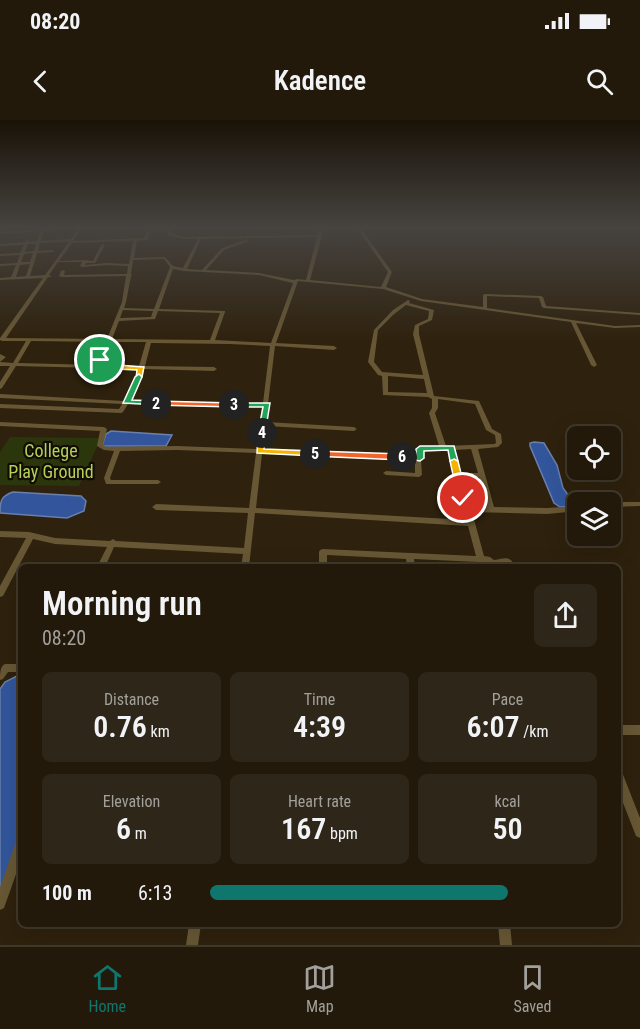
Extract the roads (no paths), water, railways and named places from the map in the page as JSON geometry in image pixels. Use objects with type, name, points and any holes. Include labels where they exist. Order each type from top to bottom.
[{"type":"street","points":[[14,276],[18,266]]},
{"type":"street","points":[[28,277],[31,266]]},
{"type":"street","points":[[57,266],[2,339],[212,342],[334,348]]},
{"type":"street","points":[[75,276],[82,266]]},
{"type":"street","points":[[99,366],[99,357],[109,340],[121,309],[131,266]]},
{"type":"street","points":[[184,270],[186,266]]},
{"type":"street","points":[[204,270],[208,266]]},
{"type":"street","points":[[308,281],[312,266]]},
{"type":"street","points":[[383,288],[390,272],[385,266]]},
{"type":"street","points":[[117,320],[152,320],[172,267],[184,270],[259,274],[295,282],[308,281],[383,288],[412,299],[615,327],[640,326]]},
{"type":"street","points":[[0,277],[28,277],[62,273],[75,276],[130,275]]},
{"type":"street","points":[[245,564],[273,344],[295,282]]},
{"type":"street","points":[[485,309],[485,295],[496,295],[541,297],[544,307],[640,314]]},
{"type":"street","points":[[412,299],[376,330],[371,362],[378,373],[385,375],[426,377]]},
{"type":"street","points":[[405,303],[432,310],[430,320],[417,325],[416,334],[433,396],[435,408],[432,412],[443,448]]},
{"type":"street","points":[[121,309],[223,312],[212,342]]},
{"type":"street","points":[[573,321],[594,365]]},
{"type":"street","points":[[0,387],[30,339]]},
{"type":"street","points":[[0,406],[121,411],[127,403],[141,368],[149,341]]},
{"type":"street","points":[[0,360],[15,364],[214,369]]},
{"type":"street","points":[[385,375],[385,394],[433,396],[477,402],[489,430],[498,434],[499,443],[496,446],[420,449],[420,458],[418,458],[420,475],[386,473]]},
{"type":"street","points":[[0,396],[127,403],[267,405]]},
{"type":"street","points":[[0,424],[102,428],[106,430],[101,447],[418,458]]},
{"type":"street","points":[[264,424],[354,429]]},
{"type":"street","points":[[474,447],[491,510]]},
{"type":"street","points":[[118,448],[107,478],[108,482],[158,482]]},
{"type":"street","points":[[451,448],[482,563]]},
{"type":"street","points":[[457,475],[482,475]]},
{"type":"street","points":[[621,505],[640,504]]},
{"type":"street","points":[[156,507],[470,523]]},
{"type":"street","points":[[467,509],[567,508]]},
{"type":"street","points":[[0,534],[31,536],[55,541],[112,542],[247,551]]},
{"type":"street","points":[[0,594],[31,536]]},
{"type":"street","points":[[102,564],[112,542]]},
{"type":"street","points":[[323,564],[323,552],[410,556],[482,563],[508,561],[510,564]]},
{"type":"street","points":[[410,556],[411,564]]},
{"type":"street","points":[[0,676],[5,668],[18,668]]},
{"type":"street","points":[[621,730],[640,730]]},
{"type":"street","points":[[621,784],[640,832]]},
{"type":"street","points":[[0,904],[18,852]]},
{"type":"street","points":[[192,945],[195,927]]},
{"type":"street","points":[[504,927],[506,945]]},
{"type":"water","points":[[111,431],[172,435],[166,446],[102,446],[106,434]]},
{"type":"water","points":[[530,443],[544,443],[557,465],[563,488],[567,494],[567,507],[560,507],[554,503]]},
{"type":"water","points":[[13,492],[81,496],[86,501],[84,511],[67,518],[0,513],[2,500]]},
{"type":"water","points":[[18,676],[18,845],[0,895],[0,689],[5,682]]},
{"type":"park label","name":"College Play Ground","points":[[51,461]]}]
